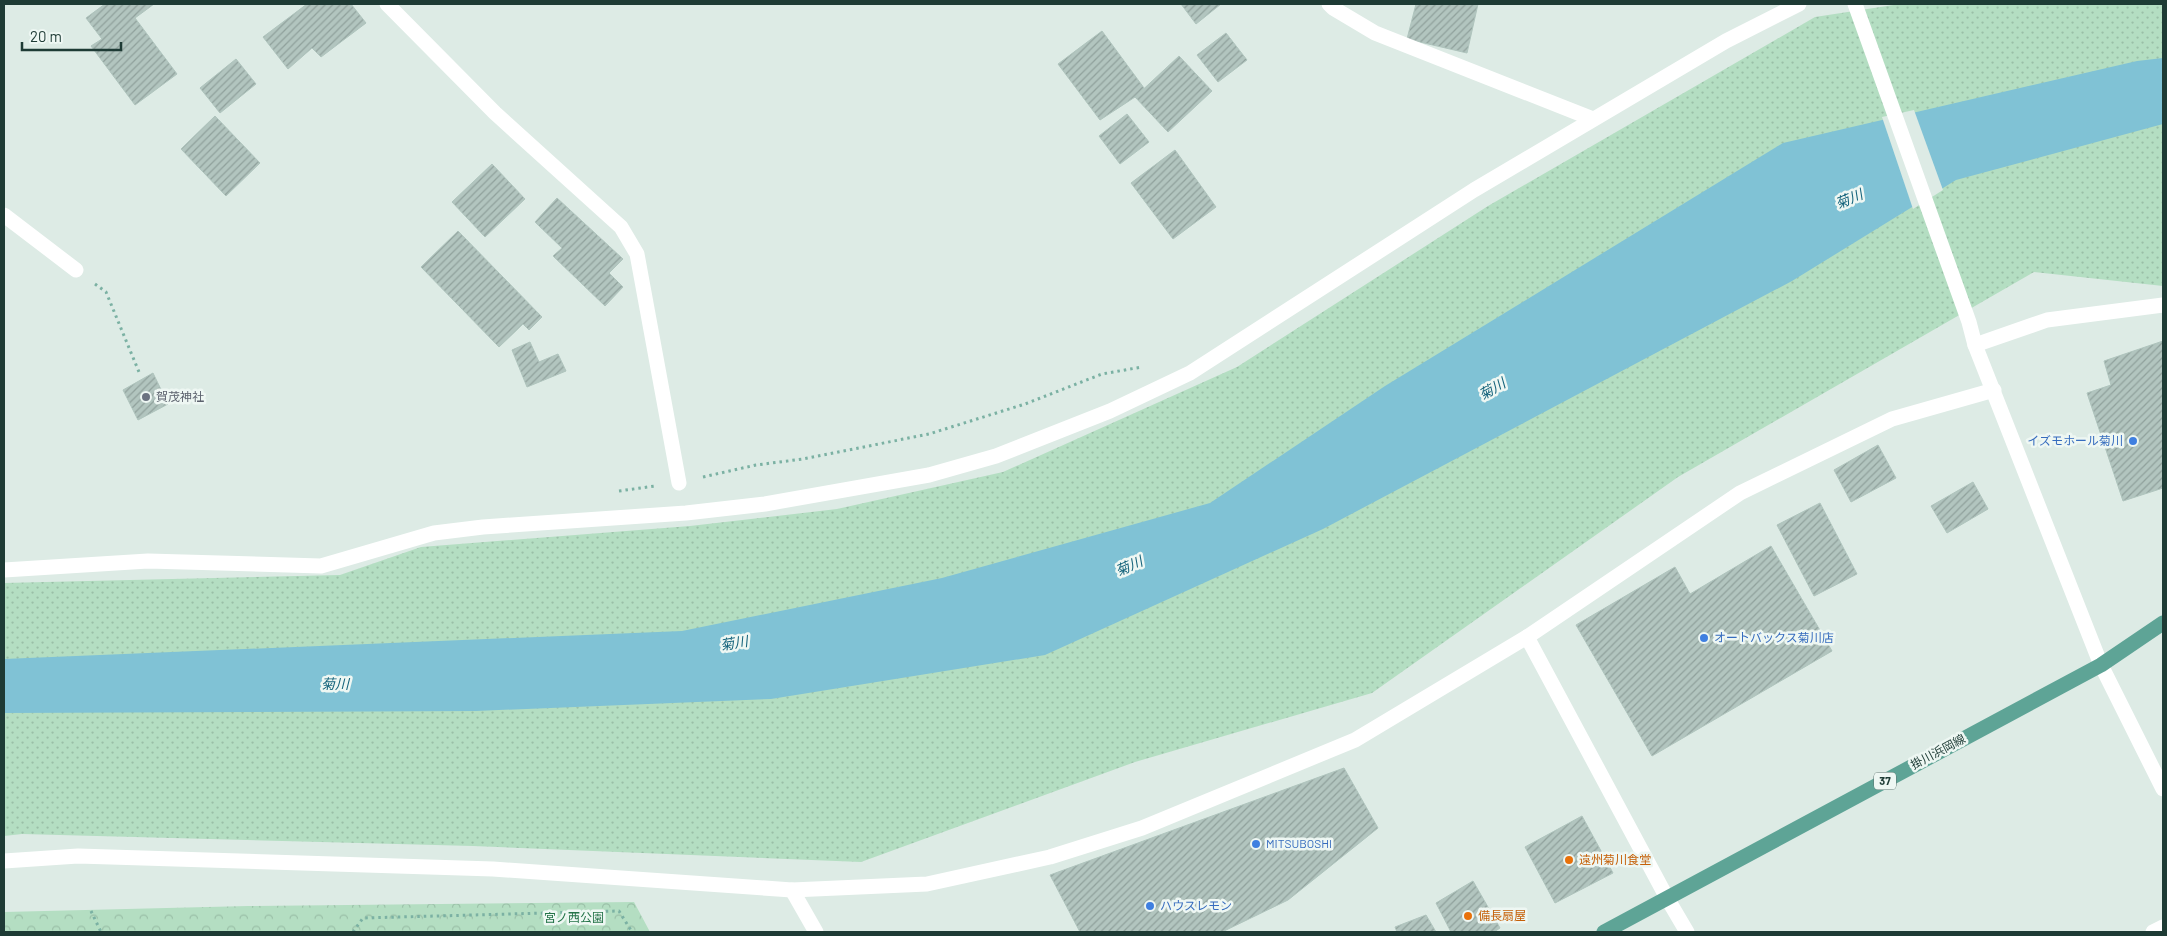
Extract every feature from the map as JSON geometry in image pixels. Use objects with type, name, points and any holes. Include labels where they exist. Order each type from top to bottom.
[{"type":"main road","name":"掛川浜岡線","points":[[1604,932],[2101,665],[2163,623]]},
{"type":"street","points":[[387,4],[495,112],[621,227],[637,254],[678,483]]},
{"type":"street","points":[[1329,4],[1332,8],[1375,33],[1593,119]]},
{"type":"street","points":[[4,570],[148,561],[321,566],[434,533],[483,527],[686,512],[765,504],[929,475],[996,456],[1061,431],[1157,390],[1190,373],[1474,190],[1726,41],[1799,4]]},
{"type":"street","points":[[1856,4],[1969,322],[1975,345],[2101,665],[2163,789]]},
{"type":"street","points":[[4,215],[76,270]]},
{"type":"street","points":[[1975,345],[2047,320],[2163,305]]},
{"type":"street","points":[[4,861],[78,856],[494,869],[792,890],[927,884],[1050,857],[1142,828],[1355,740],[1527,637],[1740,493],[1892,419],[1994,390]]},
{"type":"street","points":[[1527,637],[1687,932]]},
{"type":"street","points":[[792,890],[816,932]]},
{"type":"street","points":[[2153,932],[2163,927]]},
{"type":"path","points":[[76,270],[106,292],[139,372]]},
{"type":"path","points":[[615,491],[678,483],[756,465],[812,458],[929,434],[1025,404],[1102,374],[1144,366]]},
{"type":"path","points":[[91,911],[102,932]]},
{"type":"path","points":[[353,932],[363,918],[620,911],[632,932]]},
{"type":"green space","points":[[1900,4],[2163,4],[2163,286],[2034,272],[1678,477],[1372,693],[1135,762],[861,862],[473,846],[22,834],[4,836],[4,583],[340,575],[421,547],[690,526],[837,509],[1003,472],[1237,367],[1488,206],[1815,17]]},
{"type":"green space","name":"宮ノ西公園","points":[[634,902],[650,932],[4,932],[4,912],[248,906]]},
{"type":"water","name":"菊川","points":[[2163,58],[2163,124],[1956,180],[1792,281],[1323,529],[1045,655],[771,699],[476,711],[4,713],[4,659],[682,631],[942,578],[1210,503],[1385,386],[1783,143],[2137,61]]},
{"type":"pier","points":[[1914,110],[1943,190],[1913,209],[1882,117]]},
{"type":"building","points":[[105,4],[154,4],[135,18],[177,74],[135,105],[91,46],[102,39],[86,18]]},
{"type":"building","points":[[307,4],[351,4],[366,23],[321,57],[312,48],[288,69],[263,37]]},
{"type":"building","points":[[1181,4],[1221,4],[1196,24]]},
{"type":"building","points":[[1416,4],[1478,4],[1467,53],[1407,39]]},
{"type":"building","points":[[1102,31],[1144,88],[1135,97],[1100,120],[1058,64]]},
{"type":"building","points":[[1226,33],[1247,60],[1218,82],[1197,55]]},
{"type":"building","points":[[1179,56],[1212,91],[1168,132],[1135,97]]},
{"type":"building","points":[[236,59],[256,84],[220,113],[200,88]]},
{"type":"building","points":[[1127,114],[1149,142],[1120,164],[1099,136]]},
{"type":"building","points":[[215,116],[260,163],[226,196],[181,149]]},
{"type":"building","points":[[1175,150],[1216,207],[1173,239],[1131,183]]},
{"type":"building","points":[[492,164],[525,199],[485,237],[452,202]]},
{"type":"building","points":[[557,198],[623,259],[609,273],[623,287],[605,306],[553,256],[562,248],[535,222]]},
{"type":"building","points":[[458,231],[542,317],[529,330],[523,324],[499,347],[421,267]]},
{"type":"building","name":"イズモホール菊川","points":[[2163,341],[2163,488],[2123,501],[2087,393],[2111,385],[2104,361]]},
{"type":"building","points":[[530,342],[539,362],[558,354],[566,371],[527,387],[512,350]]},
{"type":"building","name":"賀茂神社","points":[[153,373],[168,404],[138,420],[123,390]]},
{"type":"building","points":[[1878,445],[1896,478],[1851,502],[1834,470]]},
{"type":"building","points":[[1973,482],[1988,509],[1947,533],[1931,506]]},
{"type":"building","points":[[1820,503],[1857,574],[1814,596],[1777,525]]},
{"type":"building","name":"オートバックス菊川店","points":[[1771,546],[1832,651],[1652,756],[1576,625],[1675,567],[1690,594]]},
{"type":"building","points":[[1344,768],[1378,828],[1288,900],[1222,932],[1080,932],[1050,875]]},
{"type":"building","name":"遠州菊川食堂","points":[[1582,816],[1613,873],[1555,903],[1525,847]]},
{"type":"building","name":"備長扇屋","points":[[1473,881],[1500,928],[1494,932],[1451,932],[1436,903]]},
{"type":"building","points":[[1426,915],[1436,932],[1397,932],[1395,927]]},
{"type":"place","name":"賀茂神社","points":[[146,397]]},
{"type":"place","name":"イズモホール菊川","points":[[2133,441]]},
{"type":"place","name":"オートバックス菊川店","points":[[1704,638]]},
{"type":"place","name":"MITSUBOSHI","points":[[1256,844]]},
{"type":"place","name":"遠州菊川食堂","points":[[1569,860]]},
{"type":"place","name":"ハウスレモン","points":[[1150,906]]},
{"type":"place","name":"備長扇屋","points":[[1468,916]]}]
